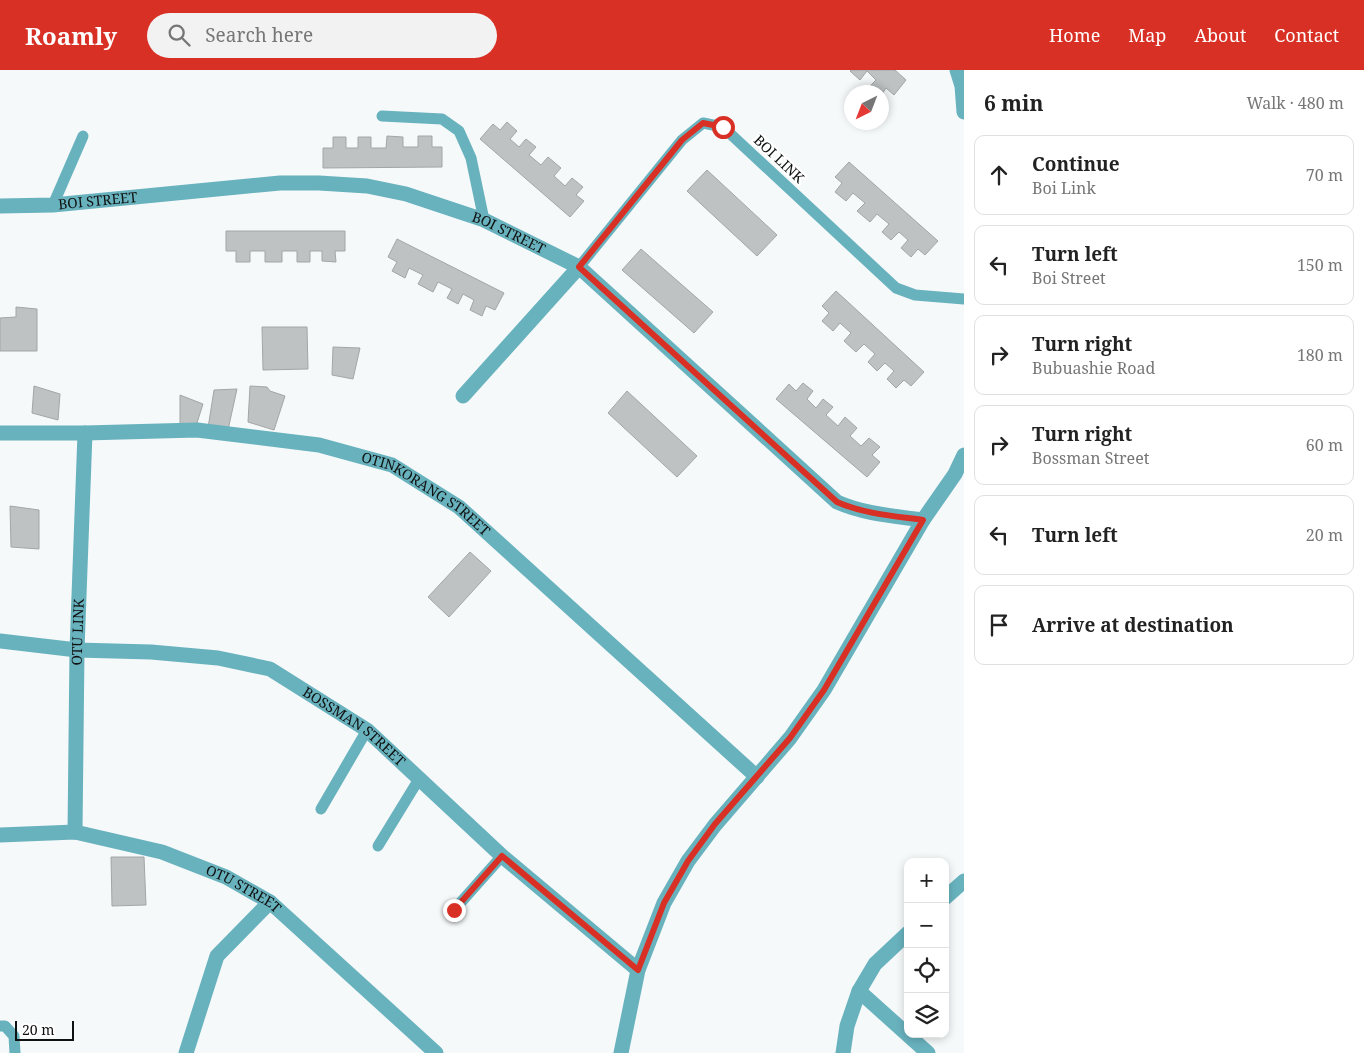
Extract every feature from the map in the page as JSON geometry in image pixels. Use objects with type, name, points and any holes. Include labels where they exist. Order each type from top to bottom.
[{"type":"street","points":[[958,70],[962,86],[964,112]]},
{"type":"street","name":"BOI STREET","points":[[0,206],[53,205],[280,183],[319,183],[367,186],[406,194],[484,220],[579,267],[837,502],[852,508],[880,514],[923,520]]},
{"type":"street","points":[[463,396],[579,267]]},
{"type":"street","name":"OTINKORANG STREET","points":[[0,433],[197,430],[319,445],[392,465],[459,506],[757,777]]},
{"type":"street","name":"OTU LINK","points":[[75,832],[77,650],[85,433]]},
{"type":"street","points":[[621,1053],[638,970],[664,903],[688,861],[715,824],[790,738],[824,690],[923,520],[955,474],[964,455]]},
{"type":"street","name":"BOSSMAN STREET","points":[[0,641],[77,650],[152,652],[218,658],[270,670],[367,730],[502,856],[638,970]]},
{"type":"street","name":"OTU STREET","points":[[0,835],[75,832],[162,852],[226,877],[270,902],[436,1053]]},
{"type":"street","points":[[949,894],[964,881]]},
{"type":"street","points":[[186,1053],[217,956],[270,902]]},
{"type":"street","points":[[843,1053],[847,1026],[859,991],[875,964],[904,937]]},
{"type":"street","points":[[859,991],[928,1053]]},
{"type":"lane","points":[[382,116],[442,120],[459,131],[471,158],[484,220]]},
{"type":"lane","name":"BOI LINK","points":[[579,267],[682,140],[703,123],[723,127],[896,288],[914,295],[964,299]]},
{"type":"lane","points":[[53,205],[83,136]]},
{"type":"lane","points":[[321,809],[367,730]]},
{"type":"lane","points":[[378,846],[420,779]]},
{"type":"lane","points":[[454,910],[502,856]]},
{"type":"lane","points":[[0,1026],[5,1026],[14,1036],[15,1053]]},
{"type":"building","points":[[895,70],[906,80],[894,95],[889,91],[889,85],[871,85],[876,80],[867,71],[860,80],[850,71]]},
{"type":"building","points":[[507,122],[517,131],[510,139],[519,147],[526,139],[536,147],[529,155],[541,165],[548,157],[561,168],[554,176],[565,186],[572,178],[583,187],[576,195],[584,201],[570,217],[480,139],[493,124],[500,130]]},
{"type":"building","points":[[387,136],[403,137],[403,147],[418,147],[418,136],[432,136],[432,147],[442,147],[442,167],[323,168],[323,148],[333,148],[333,137],[346,137],[346,148],[358,148],[358,137],[371,137],[371,148],[386,148]]},
{"type":"building","points":[[849,162],[938,241],[925,255],[918,249],[911,257],[901,248],[908,240],[899,232],[891,240],[882,232],[889,224],[877,214],[870,222],[857,211],[865,203],[853,193],[846,201],[835,192],[842,183],[835,177]]},
{"type":"building","points":[[707,170],[777,235],[757,256],[687,191]]},
{"type":"building","points":[[226,231],[345,231],[345,251],[335,251],[336,262],[322,261],[322,251],[310,251],[310,262],[297,262],[297,251],[282,251],[282,262],[265,262],[265,251],[250,251],[250,262],[236,262],[236,251],[226,251]]},
{"type":"building","points":[[397,239],[504,293],[495,310],[486,306],[482,316],[470,310],[474,300],[463,294],[458,304],[447,298],[452,289],[438,282],[433,292],[418,284],[423,275],[409,268],[405,278],[392,271],[397,262],[388,257]]},
{"type":"building","points":[[641,249],[713,312],[694,333],[622,270]]},
{"type":"building","points":[[836,291],[924,372],[911,386],[904,380],[896,388],[887,379],[894,371],[885,363],[877,371],[868,362],[875,354],[864,344],[856,352],[844,341],[851,333],[840,323],[833,331],[822,321],[829,313],[822,306]]},
{"type":"building","points":[[16,307],[37,309],[37,351],[0,351],[0,318],[16,317]]},
{"type":"building","points":[[262,327],[307,327],[308,369],[263,370]]},
{"type":"building","points":[[333,347],[360,348],[353,379],[332,375]]},
{"type":"building","points":[[803,383],[813,391],[807,399],[816,408],[823,399],[833,407],[826,415],[838,426],[845,417],[857,428],[850,436],[861,446],[869,438],[880,447],[872,455],[880,462],[867,477],[776,399],[789,384],[796,391]]},
{"type":"building","points":[[34,386],[60,394],[58,420],[32,413]]},
{"type":"building","points":[[250,386],[267,387],[270,391],[285,396],[274,430],[248,422]]},
{"type":"building","points":[[237,389],[228,430],[208,428],[214,390]]},
{"type":"building","points":[[627,391],[697,456],[677,477],[608,413]]},
{"type":"building","points":[[180,395],[203,404],[196,426],[180,424]]},
{"type":"building","points":[[10,506],[39,510],[39,549],[11,547]]},
{"type":"building","points":[[470,552],[491,571],[449,617],[428,597]]},
{"type":"building","points":[[111,857],[144,857],[146,905],[112,906]]},
{"type":"route","points":[[454,910],[502,856],[638,970],[664,903],[688,861],[715,824],[790,738],[824,690],[923,520],[880,514],[852,508],[837,502],[579,267],[682,140],[703,123],[723,127]]}]
